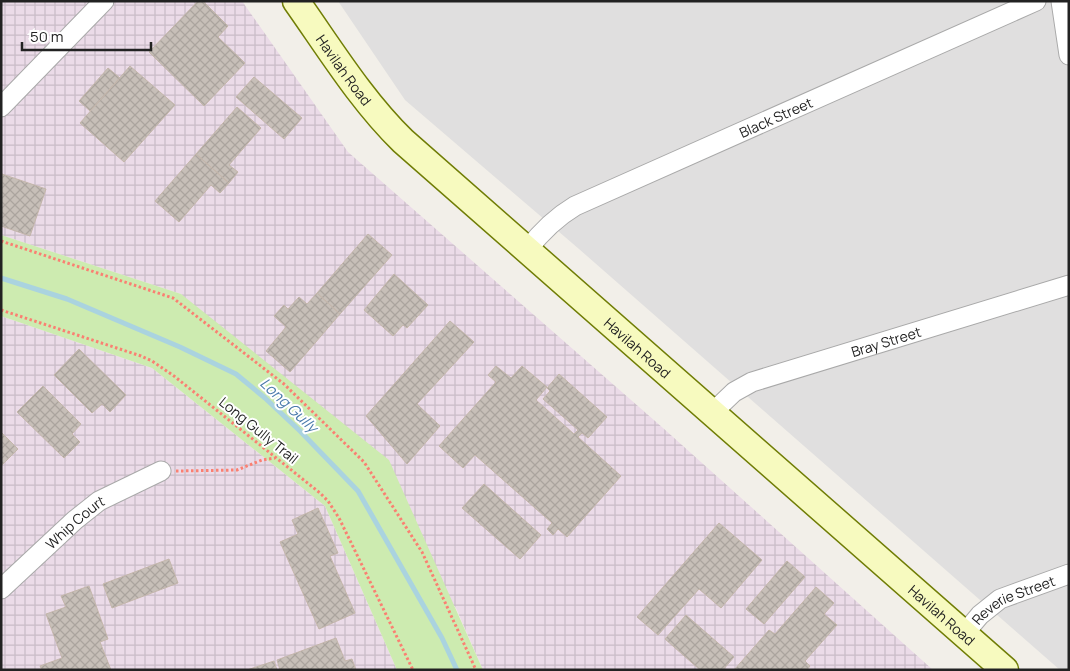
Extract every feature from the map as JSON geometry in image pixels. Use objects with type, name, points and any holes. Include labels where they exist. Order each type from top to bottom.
[{"type":"street","points":[[1,107],[104,1]]},
{"type":"street","name":"Havilah Road","points":[[296,1],[380,119],[403,142],[1005,670]]},
{"type":"street","name":"Black Street","points":[[527,250],[542,231],[558,216],[575,206],[1036,1]]},
{"type":"street","points":[[1061,1],[1069,55]]},
{"type":"street","name":"Bray Street","points":[[712,413],[734,392],[752,382],[1069,286]]},
{"type":"street","name":"Whip Court","points":[[1,588],[75,520],[99,501],[160,471]]},
{"type":"street","name":"Reverie Street","points":[[964,634],[980,615],[1000,599],[1069,574]]},
{"type":"path","points":[[1,241],[173,298],[284,384],[364,462],[422,552],[476,670]]},
{"type":"path","name":"Long Gully Trail","points":[[1,310],[152,360],[320,493],[334,509],[413,670]]},
{"type":"path","points":[[160,471],[237,470],[262,460],[275,458]]},
{"type":"shaded area","points":[[1,1],[242,1],[348,152],[663,428],[933,670],[483,670],[455,606],[453,606],[181,294],[1,235]]},
{"type":"shaded area","points":[[338,1],[1069,1],[1069,670],[1060,670],[579,249],[405,100]]},
{"type":"shaded area","points":[[1,316],[152,368],[325,506],[397,670],[1,670]]},
{"type":"green space","points":[[1,235],[181,294],[389,460],[483,670],[397,670],[325,506],[152,368],[1,316]]},
{"type":"building","points":[[198,1],[203,1],[228,26],[218,37],[245,63],[204,106],[149,52]]},
{"type":"building","points":[[130,66],[175,105],[124,162],[80,123]]},
{"type":"building","points":[[108,68],[120,78],[90,111],[79,101]]},
{"type":"building","points":[[254,77],[302,118],[284,139],[236,97]]},
{"type":"building","points":[[237,107],[261,128],[229,165],[238,172],[229,183],[196,154]]},
{"type":"building","points":[[196,154],[229,183],[220,193],[211,185],[179,222],[155,201]]},
{"type":"building","points":[[2,174],[46,189],[30,236],[1,226]]},
{"type":"building","points":[[368,234],[392,255],[340,314],[317,293]]},
{"type":"building","points":[[394,274],[428,305],[407,328],[403,325],[393,336],[364,310]]},
{"type":"building","points":[[317,293],[340,314],[290,372],[266,351],[286,327],[274,316],[284,305],[288,309],[299,297],[307,304]]},
{"type":"building","points":[[450,321],[474,342],[417,404],[440,426],[407,464],[366,416]]},
{"type":"building","points":[[79,349],[126,395],[110,412],[102,404],[92,413],[54,375]]},
{"type":"building","points":[[496,366],[511,378],[522,366],[547,387],[536,400],[574,434],[578,430],[543,399],[550,391],[547,388],[559,374],[607,417],[588,438],[582,433],[578,437],[621,476],[567,537],[558,529],[553,535],[547,529],[552,523],[475,455],[463,468],[439,446],[496,382],[488,375]]},
{"type":"building","points":[[43,386],[81,424],[72,434],[80,442],[64,458],[17,412]]},
{"type":"building","points":[[1,432],[18,449],[1,466]]},
{"type":"building","points":[[484,484],[541,535],[520,559],[462,508]]},
{"type":"building","points":[[318,508],[338,553],[330,556],[355,613],[319,629],[280,542],[298,534],[292,520]]},
{"type":"building","points":[[719,523],[762,560],[721,608],[699,589],[658,635],[637,617]]},
{"type":"building","points":[[169,559],[178,583],[112,608],[103,584]]},
{"type":"building","points":[[787,561],[805,577],[764,624],[746,609]]},
{"type":"building","points":[[89,586],[108,639],[100,642],[111,670],[42,670],[40,666],[62,658],[46,614],[66,607],[61,596]]},
{"type":"building","points":[[816,587],[834,603],[824,614],[837,625],[805,661],[810,666],[807,670],[734,670],[769,630],[775,634]]},
{"type":"building","points":[[686,615],[734,657],[723,670],[700,670],[665,639]]},
{"type":"building","points":[[336,638],[345,661],[352,659],[356,670],[280,670],[277,660]]},
{"type":"building","points":[[274,661],[277,670],[247,670]]},
{"type":"waterway","name":"Long Gully","points":[[1,278],[67,299],[180,347],[236,374],[265,398],[358,491],[442,638],[457,670]]}]
